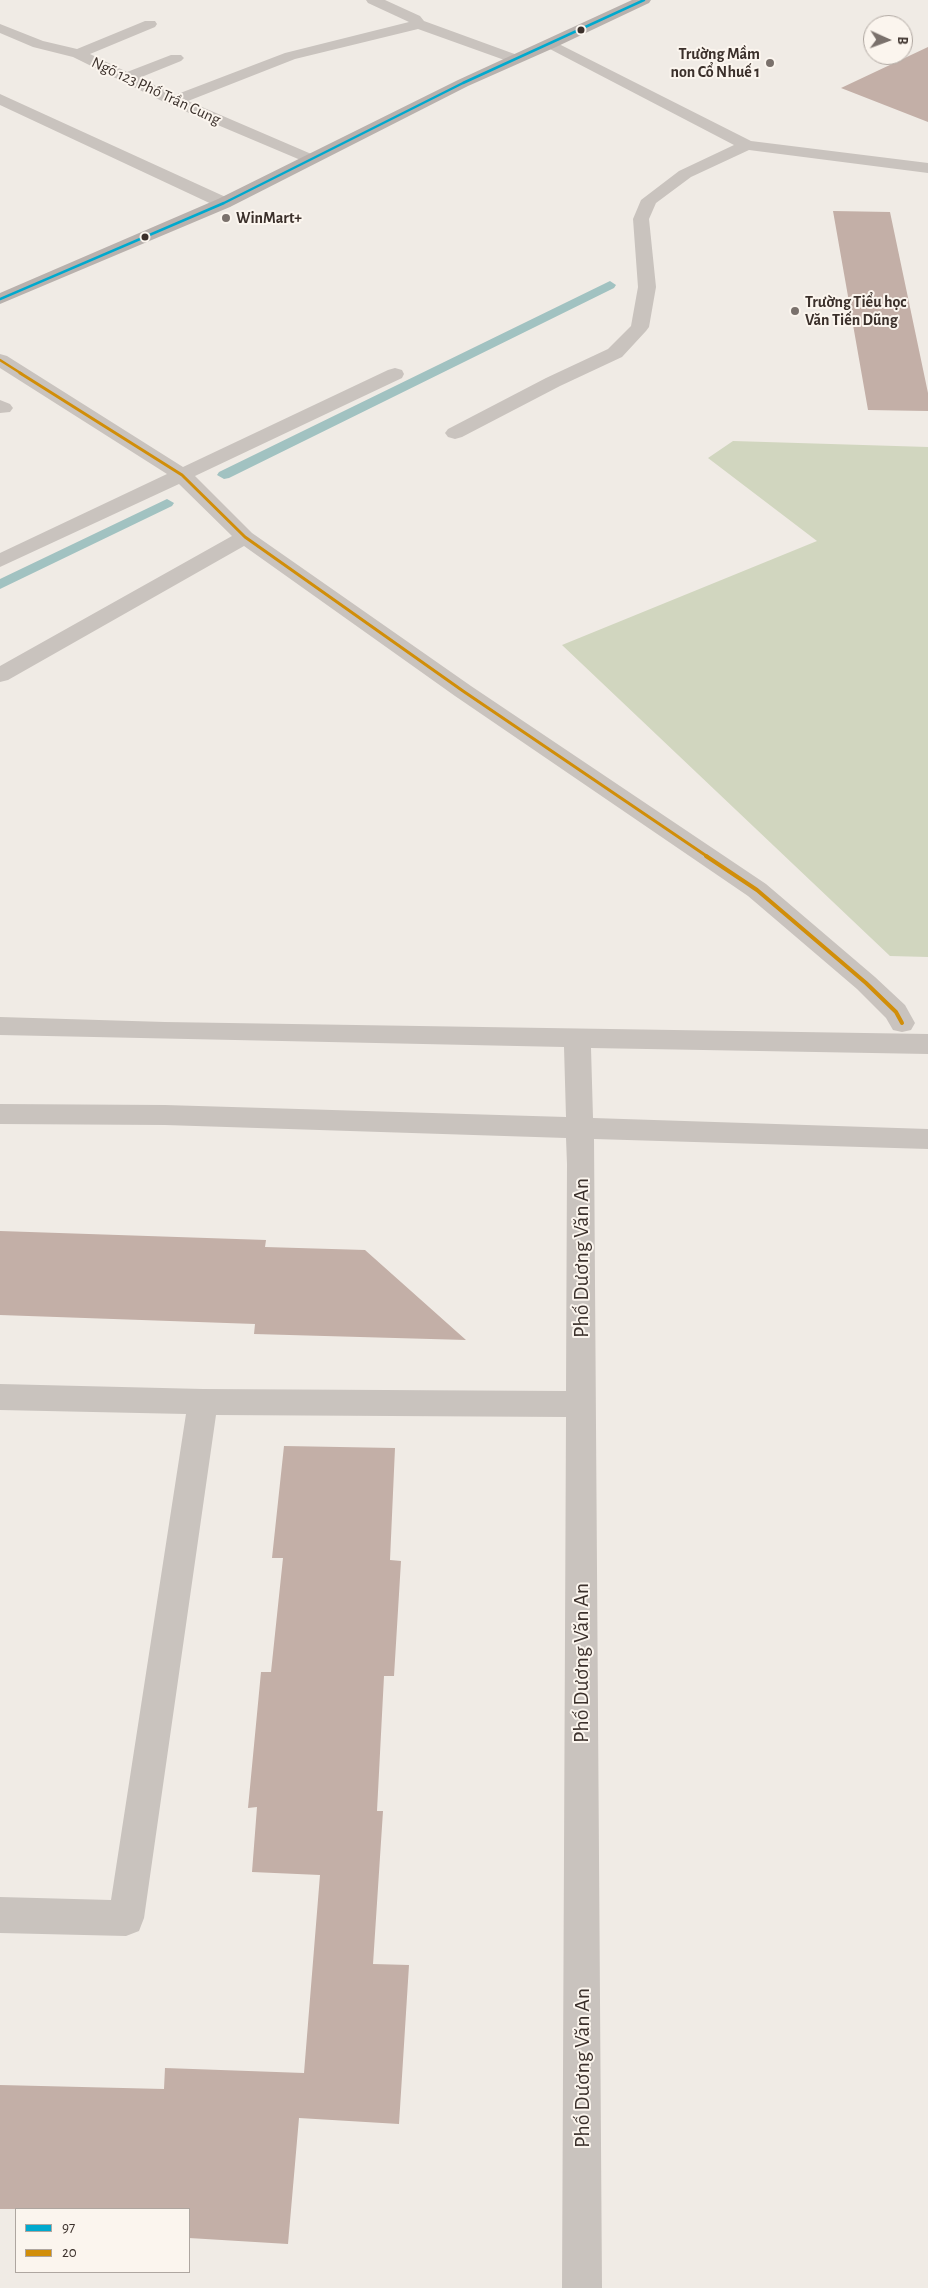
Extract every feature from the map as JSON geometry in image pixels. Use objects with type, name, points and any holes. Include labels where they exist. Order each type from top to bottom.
[{"type":"main road","points":[[0,299],[224,204],[463,82],[551,44],[644,0]]},
{"type":"street","points":[[373,0],[415,19],[419,24],[515,59]]},
{"type":"street","points":[[78,54],[150,24]]},
{"type":"street","points":[[174,101],[290,56],[419,24]]},
{"type":"street","name":"Ngõ 123 Phố Trần Cung","points":[[0,28],[38,44],[78,54],[174,101],[310,159]]},
{"type":"street","points":[[551,44],[747,145],[928,168]]},
{"type":"street","points":[[126,78],[176,58]]},
{"type":"street","points":[[0,99],[224,204]]},
{"type":"street","points":[[455,433],[552,382],[615,353],[640,327],[647,287],[641,219],[649,200],[685,174],[747,145]]},
{"type":"street","points":[[0,360],[182,475],[245,537],[463,691],[757,890],[866,983],[896,1012],[902,1023]]},
{"type":"street","points":[[0,561],[395,374]]},
{"type":"street","points":[[0,675],[245,537]]},
{"type":"street","points":[[0,1026],[175,1032],[928,1044]]},
{"type":"street","name":"Phố Dương Văn An","points":[[577,1038],[581,1164],[582,2288]]},
{"type":"street","points":[[0,1114],[165,1115],[928,1139]]},
{"type":"street","points":[[0,1397],[203,1402],[580,1404]]},
{"type":"street","points":[[0,1915],[126,1918],[203,1402]]},
{"type":"green space","points":[[733,441],[928,447],[928,957],[890,956],[562,645],[817,541],[708,458]]},
{"type":"building","points":[[928,47],[928,122],[841,88],[890,65],[913,65],[913,54]]},
{"type":"building","points":[[833,211],[890,212],[928,393],[928,411],[868,410]]},
{"type":"building","points":[[0,1231],[266,1240],[265,1247],[365,1250],[466,1340],[254,1334],[255,1324],[0,1315]]},
{"type":"building","points":[[284,1446],[395,1448],[390,1560],[401,1561],[394,1676],[384,1676],[377,1811],[383,1811],[373,1964],[409,1965],[399,2124],[299,2118],[288,2244],[190,2238],[190,2208],[0,2209],[0,2085],[164,2089],[165,2068],[304,2073],[320,1875],[252,1872],[257,1807],[248,1808],[261,1672],[271,1672],[283,1558],[272,1558]]},
{"type":"waterway","points":[[224,475],[610,285]]},
{"type":"waterway","points":[[0,585],[167,503]]},
{"type":"transit line","name":"97","points":[[0,299],[224,203],[463,83],[644,0]]},
{"type":"transit line","name":"20","points":[[0,360],[182,475],[245,537],[463,691],[757,890],[866,983],[896,1012],[902,1023]]},
{"type":"place","name":"Trường Mầm non Cổ Nhuế 1","points":[[770,63]]},
{"type":"place","name":"WinMart+","points":[[226,218]]},
{"type":"place","name":"Trường Tiểu học Văn Tiến Dũng","points":[[795,311]]}]
